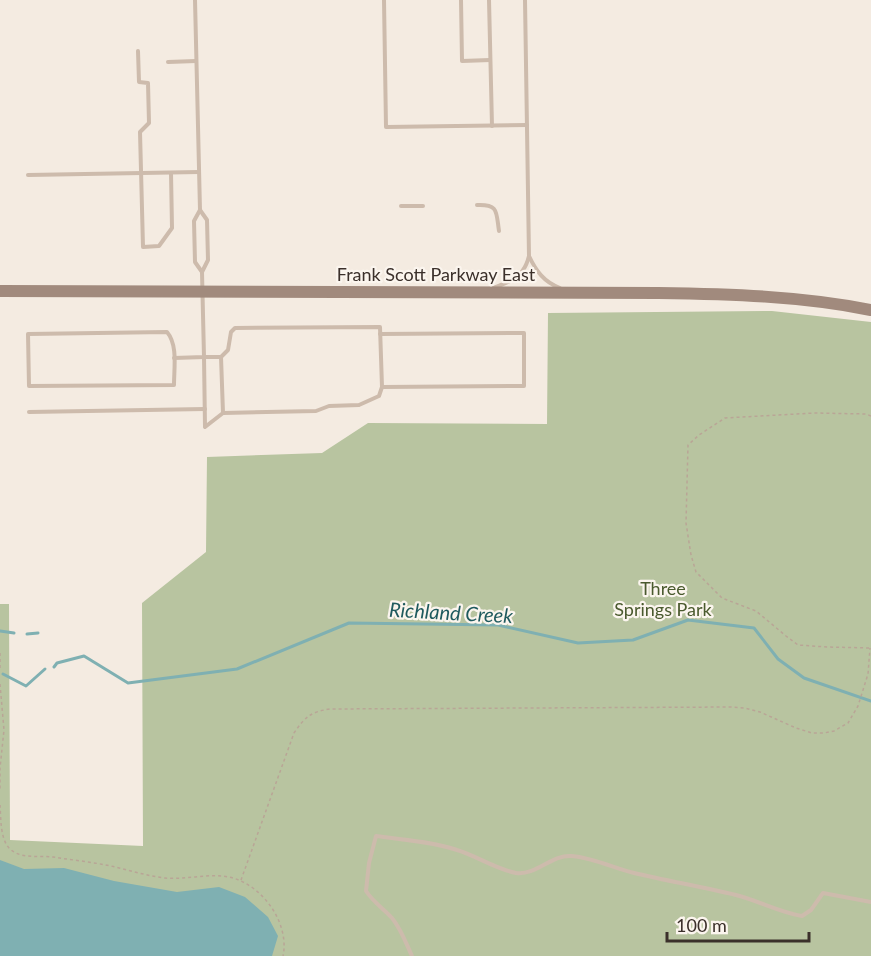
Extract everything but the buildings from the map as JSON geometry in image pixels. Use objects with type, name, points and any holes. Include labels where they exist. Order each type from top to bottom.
[{"type":"main road","name":"Frank Scott Parkway East","points":[[0,291],[735,294],[794,299],[871,310]]},
{"type":"lane","points":[[195,0],[200,210],[194,221],[195,262],[202,272]]},
{"type":"lane","points":[[384,0],[386,127],[527,126]]},
{"type":"lane","points":[[461,0],[462,61],[490,60]]},
{"type":"lane","points":[[489,0],[492,126]]},
{"type":"lane","points":[[481,292],[517,276],[524,270],[529,256],[525,0]]},
{"type":"lane","points":[[138,51],[140,82],[148,83],[149,123],[140,132],[143,247],[159,246],[172,228],[171,173]]},
{"type":"lane","points":[[168,62],[196,61]]},
{"type":"lane","points":[[28,175],[199,172]]},
{"type":"lane","points":[[477,205],[492,207],[495,210],[499,231]]},
{"type":"lane","points":[[401,206],[423,206]]},
{"type":"lane","points":[[174,358],[204,357],[221,357],[228,350],[231,332],[236,328],[380,327],[382,387],[380,396],[359,405],[329,406],[316,411],[223,413],[205,427],[204,357],[202,291],[202,272],[208,260],[207,220],[200,210]]},
{"type":"lane","points":[[529,256],[535,269],[551,285],[572,293]]},
{"type":"lane","points":[[167,332],[172,339],[174,358],[174,385],[29,386],[28,334],[167,332]]},
{"type":"lane","points":[[380,334],[524,333],[524,386],[382,387]]},
{"type":"lane","points":[[221,357],[223,413]]},
{"type":"lane","points":[[29,412],[205,409]]},
{"type":"lane","points":[[412,956],[392,918],[372,901],[366,891],[369,863],[376,836],[457,850],[500,868],[519,873],[530,872],[552,861],[570,856],[592,860],[633,873],[740,896],[802,916],[811,910],[823,893],[871,902]]},
{"type":"path","points":[[241,880],[294,734],[303,720],[319,711],[330,709],[732,707],[760,712],[812,733],[824,733],[848,723],[858,706],[868,674],[870,648],[798,645],[756,611],[722,598],[696,572],[686,523],[688,445],[725,418],[814,413],[871,416]]},
{"type":"path","points":[[0,653],[0,671]]},
{"type":"path","points":[[0,684],[4,730],[0,791]]},
{"type":"path","points":[[0,805],[5,843],[18,855],[52,857],[166,878],[219,876],[241,880],[264,898],[275,912],[282,927],[285,945],[283,956]]},
{"type":"green space","name":"Three Springs Park","points":[[772,311],[871,322],[871,956],[0,956],[0,604],[9,604],[10,840],[143,846],[142,603],[206,552],[207,457],[322,453],[368,423],[547,424],[548,313]]},
{"type":"water","points":[[0,860],[24,869],[64,868],[114,881],[177,892],[219,887],[245,897],[268,917],[278,936],[272,956],[0,956]]},
{"type":"waterway","name":"Richland Creek","points":[[54,667],[57,663],[84,656],[128,683],[237,669],[349,623],[498,625],[578,643],[633,640],[688,620],[754,628],[778,659],[804,678],[871,701]]},
{"type":"waterway","points":[[0,631],[14,633]]},
{"type":"waterway","points":[[27,634],[38,633]]},
{"type":"waterway","name":"Richland Creek","points":[[3,674],[26,686],[45,669]]}]
